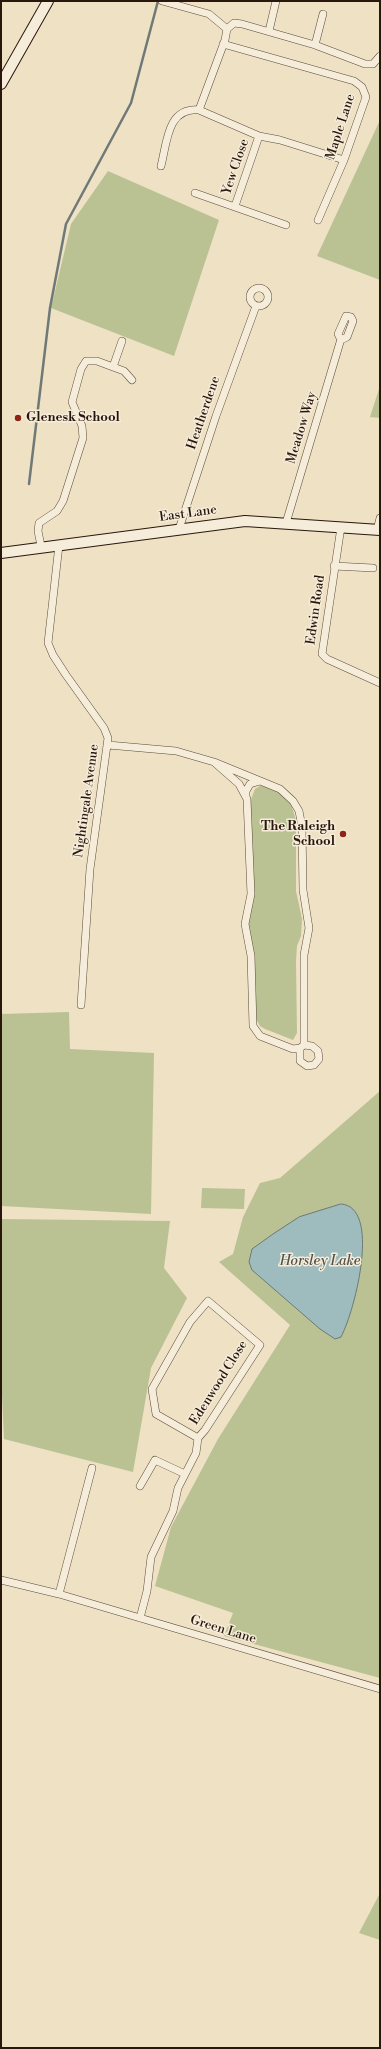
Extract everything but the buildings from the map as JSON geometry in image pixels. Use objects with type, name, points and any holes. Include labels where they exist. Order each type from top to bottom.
[{"type":"street","points":[[1,84],[48,1]]},
{"type":"street","points":[[162,1],[209,14],[226,29]]},
{"type":"street","points":[[269,31],[276,1]]},
{"type":"street","points":[[315,45],[323,14]]},
{"type":"street","points":[[199,110],[223,44],[226,29],[234,23],[269,31],[315,45],[365,64],[373,64],[380,56]]},
{"type":"street","name":"Maple Lane","points":[[223,44],[354,81],[362,87],[366,97],[344,160],[318,220]]},
{"type":"street","points":[[162,166],[170,125],[180,114],[191,109],[199,110],[259,136],[280,140],[344,160]]},
{"type":"street","name":"Yew Close","points":[[235,206],[259,136]]},
{"type":"street","name":"Yew Close","points":[[195,193],[286,225]]},
{"type":"street","name":"Heatherdene","points":[[178,529],[216,416],[256,306]]},
{"type":"street","name":"Meadow Way","points":[[286,523],[342,339]]},
{"type":"street","points":[[113,367],[122,341]]},
{"type":"street","points":[[41,546],[38,531],[39,522],[56,511],[63,501],[83,438],[82,426],[72,402],[81,369],[86,361],[91,360],[124,371],[132,380]]},
{"type":"street","points":[[379,530],[380,518]]},
{"type":"street","name":"East Lane","points":[[1,553],[41,546],[245,521],[379,530]]},
{"type":"street","name":"Edwin Road","points":[[341,527],[322,654],[327,660],[380,684]]},
{"type":"street","name":"Nightingale Avenue","points":[[59,545],[48,643],[53,655],[104,728],[108,738],[91,856],[81,1005]]},
{"type":"street","points":[[334,566],[373,568]]},
{"type":"street","points":[[108,745],[176,751],[214,762],[280,789],[290,796],[297,806],[301,822],[303,890],[309,928],[304,955],[302,1047],[293,1049],[260,1036],[253,1026],[251,956],[245,924],[251,894],[246,791],[250,784],[256,781],[262,782]]},
{"type":"street","points":[[214,762],[239,784],[246,799]]},
{"type":"street","name":"Edenwood Close","points":[[140,1618],[147,1592],[151,1557],[173,1511],[178,1488],[196,1453],[198,1438],[205,1430],[260,1345],[208,1301],[190,1322],[152,1389],[156,1414],[198,1438]]},
{"type":"street","points":[[140,1486],[155,1460],[185,1474]]},
{"type":"street","points":[[59,1594],[92,1468]]},
{"type":"street","name":"Green Lane","points":[[1,1580],[59,1594],[380,1689]]},
{"type":"green space","points":[[380,120],[380,280],[317,256]]},
{"type":"green space","points":[[108,171],[219,220],[174,356],[51,308],[71,224]]},
{"type":"green space","points":[[380,386],[380,418],[370,417]]},
{"type":"green space","points":[[263,784],[280,792],[291,804],[296,820],[296,891],[302,919],[301,936],[297,946],[296,961],[297,1033],[293,1040],[265,1029],[260,1026],[256,1019],[254,955],[248,924],[254,899],[250,802],[255,789]]},
{"type":"green space","points":[[69,1012],[70,1049],[154,1053],[151,1214],[1,1206],[1,1014]]},
{"type":"green space","points":[[380,1091],[380,1678],[224,1636],[233,1613],[155,1586],[171,1527],[218,1439],[290,1325],[219,1262],[233,1254],[243,1217],[260,1183],[280,1178]]},
{"type":"green space","points":[[202,1188],[245,1189],[244,1209],[201,1208]]},
{"type":"green space","points":[[1,1219],[170,1221],[164,1268],[187,1298],[151,1368],[133,1472],[4,1439],[1,1373]]},
{"type":"green space","points":[[380,1893],[380,1940],[359,1933]]},
{"type":"water","name":"Horsley Lake","points":[[341,1204],[353,1209],[360,1222],[363,1239],[362,1260],[353,1304],[341,1337],[335,1339],[320,1329],[252,1270],[249,1262],[252,1249],[299,1217]]},
{"type":"waterway","points":[[29,484],[50,308],[66,224],[131,103],[158,1]]},
{"type":"place","name":"Glenesk School","points":[[18,418]]},
{"type":"place","name":"The Raleigh School","points":[[343,834]]}]
